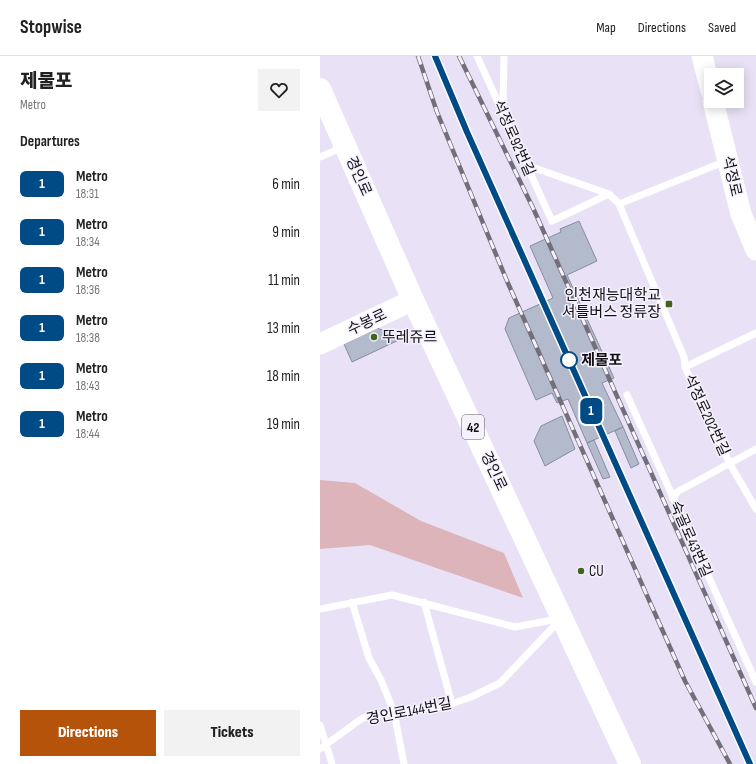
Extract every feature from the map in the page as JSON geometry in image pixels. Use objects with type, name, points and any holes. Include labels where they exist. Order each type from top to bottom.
[{"type":"main road","points":[[702,56],[705,68]]},
{"type":"main road","name":"경인로","points":[[320,89],[413,300],[630,764]]},
{"type":"main road","name":"석정로","points":[[715,108],[741,214],[756,250]]},
{"type":"main road","name":"수봉로","points":[[320,344],[413,300]]},
{"type":"lane","name":"석정로92번길","points":[[477,56],[552,221],[609,194]]},
{"type":"lane","points":[[503,114],[504,56]]},
{"type":"lane","points":[[320,157],[345,146]]},
{"type":"lane","points":[[619,204],[728,160]]},
{"type":"lane","points":[[526,165],[609,194],[619,204],[684,357],[685,367],[756,333]]},
{"type":"lane","name":"석정로202번길","points":[[685,367],[730,464],[756,509]]},
{"type":"lane","name":"숙골로43번길","points":[[627,395],[673,499],[754,672],[756,682]]},
{"type":"lane","name":"석정로202번길","points":[[673,499],[677,492],[730,464],[756,448]]},
{"type":"lane","points":[[320,609],[392,595],[424,602],[515,627],[562,618]]},
{"type":"lane","points":[[352,602],[369,658],[381,680],[394,712],[404,764]]},
{"type":"lane","points":[[424,602],[452,704]]},
{"type":"lane","name":"경인로144번길","points":[[320,749],[361,719],[369,716],[452,704],[471,698],[500,683],[562,618]]},
{"type":"lane","points":[[320,725],[332,764]]},
{"type":"shaded area","points":[[320,480],[355,483],[421,521],[504,553],[523,598],[370,545],[320,549]]},
{"type":"building","points":[[579,221],[597,261],[567,275],[614,378],[602,383],[623,427],[587,443],[568,399],[557,403],[552,393],[536,400],[505,329],[509,318],[553,298],[530,246],[561,232],[560,229]]},
{"type":"building","points":[[377,328],[403,338],[352,362],[344,344]]},
{"type":"building","points":[[562,416],[575,449],[545,466],[534,441],[541,426]]},
{"type":"building","points":[[623,427],[639,464],[631,468],[615,431]]},
{"type":"building","points":[[594,440],[610,477],[603,479],[587,443]]},
{"type":"railway","points":[[418,56],[437,112],[507,281],[685,681],[730,764]]},
{"type":"railway","points":[[435,56],[455,104],[750,764]]},
{"type":"railway","points":[[459,56],[534,210],[756,708]]},
{"type":"metro line","name":"1","points":[[435,56],[467,132],[694,642],[750,764]]},
{"type":"place","name":"인천재능대학교 셔틀버스 정류장","points":[[669,304]]},
{"type":"place","name":"뚜레쥬르","points":[[374,337]]},
{"type":"place","name":"제물포","points":[[569,360]]},
{"type":"place","name":"CU","points":[[581,571]]}]
